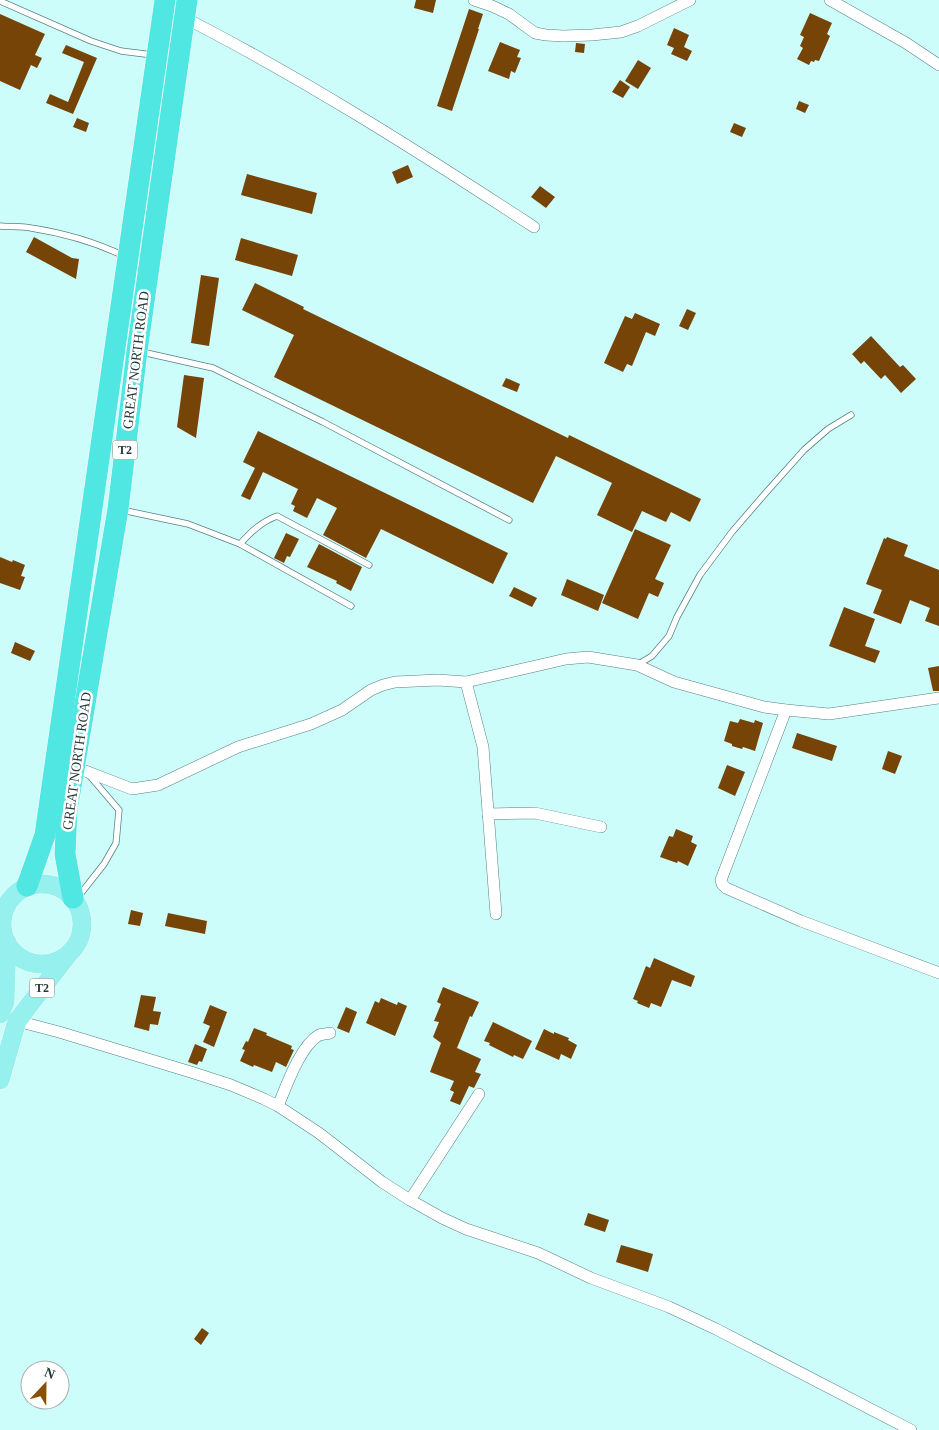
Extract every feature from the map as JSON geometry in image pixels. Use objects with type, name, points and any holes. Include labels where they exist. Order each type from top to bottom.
[{"type":"highway","name":"GREAT NORTH ROAD","points":[[74,899],[65,854],[67,810],[81,769],[118,509],[126,349],[128,258],[165,3]]},
{"type":"highway","name":"GREAT NORTH ROAD","points":[[15,890],[45,835],[185,9]]},
{"type":"main road","points":[[40,884],[52,885],[64,890],[74,899],[82,916],[82,932],[75,947],[62,959],[48,963],[28,961],[16,953],[4,937],[2,930],[3,916],[15,890],[40,884]]},
{"type":"main road","name":"T2","points":[[0,1080],[5,1009],[4,937]]},
{"type":"main road","name":"T2","points":[[5,1009],[67,955]]},
{"type":"street","points":[[474,0],[509,14],[535,33],[563,36],[620,32],[638,26],[690,0]]},
{"type":"street","points":[[830,0],[906,43],[939,66]]},
{"type":"street","points":[[165,3],[185,9],[246,50],[441,166],[534,227]]},
{"type":"street","points":[[81,769],[132,789],[158,785],[238,747],[311,724],[342,710],[370,690],[383,685],[395,682],[438,680],[466,682],[566,659],[588,657],[637,665],[674,682],[764,707],[786,710],[829,714],[939,698]]},
{"type":"street","points":[[466,682],[483,747],[496,914]]},
{"type":"street","points":[[786,710],[721,880],[722,884],[726,888],[802,921],[939,973]]},
{"type":"street","points":[[488,814],[535,814],[601,827]]},
{"type":"street","points":[[5,1009],[59,1032],[203,1076],[264,1098],[319,1133],[382,1182],[442,1218],[466,1229],[538,1253],[591,1278],[669,1306],[911,1430]]},
{"type":"street","points":[[278,1106],[298,1060],[319,1035],[330,1033]]},
{"type":"street","points":[[410,1200],[478,1094]]},
{"type":"lane","points":[[0,2],[91,41],[121,51],[157,55]]},
{"type":"lane","points":[[0,226],[30,228],[74,237],[92,242],[128,258]]},
{"type":"lane","points":[[126,349],[213,368],[323,422],[509,520]]},
{"type":"lane","points":[[637,665],[652,656],[669,636],[700,575],[732,532],[804,450],[828,429],[851,415]]},
{"type":"lane","points":[[118,509],[188,524],[240,544],[350,606]]},
{"type":"lane","points":[[240,544],[256,528],[277,516],[368,565]]},
{"type":"lane","points":[[74,899],[104,864],[116,843],[119,810],[81,769]]},
{"type":"building","points":[[416,0],[436,0],[433,13],[414,8]]},
{"type":"building","points":[[469,9],[483,14],[452,111],[437,106]]},
{"type":"building","points":[[810,13],[832,23],[827,34],[830,36],[819,61],[811,61],[809,65],[797,59],[803,48],[800,46],[804,37],[800,35]]},
{"type":"building","points":[[0,14],[45,34],[35,55],[42,58],[37,68],[31,65],[20,90],[0,81]]},
{"type":"building","points":[[674,28],[689,35],[684,47],[692,51],[687,61],[671,54],[674,48],[667,45]]},
{"type":"building","points":[[500,42],[520,50],[517,57],[521,58],[515,73],[511,71],[509,79],[488,71]]},
{"type":"building","points":[[576,43],[585,44],[584,53],[575,52]]},
{"type":"building","points":[[66,45],[97,58],[73,114],[46,103],[50,94],[68,102],[84,62],[62,53]]},
{"type":"building","points":[[638,60],[651,68],[638,89],[625,81]]},
{"type":"building","points":[[620,80],[630,87],[623,98],[612,92]]},
{"type":"building","points":[[799,101],[809,105],[805,113],[796,109]]},
{"type":"building","points":[[77,118],[89,123],[86,132],[73,127]]},
{"type":"building","points":[[734,123],[746,128],[742,137],[730,132]]},
{"type":"building","points":[[408,165],[413,177],[397,184],[392,172]]},
{"type":"building","points":[[247,174],[317,193],[312,214],[241,195]]},
{"type":"building","points":[[540,186],[555,197],[546,208],[531,197]]},
{"type":"building","points":[[34,237],[72,258],[79,259],[76,279],[26,252]]},
{"type":"building","points":[[241,238],[298,255],[292,276],[235,260]]},
{"type":"building","points":[[201,275],[219,278],[209,346],[191,343]]},
{"type":"building","points":[[255,283],[304,307],[303,309],[568,438],[569,435],[701,499],[690,522],[671,512],[666,522],[642,511],[632,532],[597,515],[612,483],[556,456],[533,503],[274,377],[294,335],[242,310]]},
{"type":"building","points":[[687,309],[696,313],[688,330],[679,326]]},
{"type":"building","points":[[635,313],[660,324],[655,336],[646,332],[632,366],[627,364],[623,372],[604,363],[625,316],[632,319]]},
{"type":"building","points":[[871,336],[900,367],[903,365],[916,379],[901,393],[885,375],[881,379],[864,361],[861,364],[852,354]]},
{"type":"building","points":[[184,375],[204,378],[196,438],[177,427]]},
{"type":"building","points":[[506,378],[520,384],[517,392],[502,386]]},
{"type":"building","points":[[258,431],[508,553],[493,584],[381,529],[366,558],[323,535],[337,508],[317,498],[307,518],[293,511],[295,506],[291,504],[298,489],[263,472],[250,500],[241,496],[255,468],[243,462]]},
{"type":"building","points":[[635,529],[671,545],[655,579],[664,583],[658,597],[649,593],[638,619],[602,603]]},
{"type":"building","points":[[286,533],[299,539],[290,557],[287,556],[284,563],[274,558]]},
{"type":"building","points":[[887,537],[908,545],[904,556],[939,570],[939,626],[925,621],[930,608],[910,600],[901,624],[873,613],[882,590],[866,584],[884,538],[886,539]]},
{"type":"building","points":[[319,544],[362,567],[351,591],[336,583],[337,581],[307,567]]},
{"type":"building","points":[[0,557],[25,565],[21,576],[25,577],[20,590],[0,583]]},
{"type":"building","points":[[567,579],[604,595],[598,611],[561,595]]},
{"type":"building","points":[[514,587],[537,598],[532,607],[509,596]]},
{"type":"building","points":[[844,607],[875,619],[865,646],[880,651],[875,663],[829,646]]},
{"type":"building","points":[[15,642],[35,651],[30,661],[11,653]]},
{"type":"building","points":[[939,666],[939,691],[933,691],[928,668]]},
{"type":"building","points":[[740,719],[754,723],[755,720],[763,723],[755,751],[732,746],[732,744],[724,741],[730,721],[738,723]]},
{"type":"building","points":[[797,733],[837,746],[832,761],[792,748]]},
{"type":"building","points":[[888,751],[902,756],[895,774],[882,769]]},
{"type":"building","points":[[727,765],[745,772],[735,796],[718,788]]},
{"type":"building","points":[[676,829],[693,836],[691,842],[697,845],[688,866],[678,861],[677,863],[660,857],[669,836],[673,837]]},
{"type":"building","points":[[131,910],[143,913],[140,926],[128,924]]},
{"type":"building","points":[[168,913],[207,921],[205,934],[165,926]]},
{"type":"building","points":[[654,958],[695,976],[691,987],[672,980],[661,1007],[651,1003],[649,1008],[637,1003],[638,1001],[633,999],[646,966],[650,968]]},
{"type":"building","points":[[443,987],[479,1002],[472,1017],[470,1016],[457,1048],[481,1059],[475,1072],[481,1074],[474,1088],[469,1086],[460,1105],[450,1101],[454,1092],[450,1090],[454,1081],[430,1072],[441,1043],[433,1037],[439,1022],[434,1021],[441,1004],[437,1002]]},
{"type":"building","points":[[141,995],[156,997],[153,1011],[161,1012],[158,1025],[150,1024],[149,1031],[134,1027]]},
{"type":"building","points":[[381,998],[397,1005],[398,1002],[407,1006],[395,1036],[366,1023],[375,1001],[379,1003]]},
{"type":"building","points":[[210,1005],[227,1012],[214,1047],[203,1042],[210,1026],[203,1023]]},
{"type":"building","points":[[346,1007],[357,1012],[349,1033],[337,1028]]},
{"type":"building","points":[[493,1022],[532,1041],[523,1059],[514,1055],[513,1057],[484,1041]]},
{"type":"building","points":[[254,1028],[292,1046],[291,1049],[294,1050],[286,1067],[276,1062],[272,1072],[240,1061],[245,1050],[242,1049],[246,1041],[248,1042]]},
{"type":"building","points":[[544,1029],[569,1038],[568,1040],[577,1045],[571,1059],[561,1054],[559,1060],[535,1049]]},
{"type":"building","points":[[195,1044],[207,1049],[202,1062],[199,1061],[197,1065],[188,1062]]},
{"type":"building","points":[[588,1213],[609,1220],[605,1232],[584,1225]]},
{"type":"building","points":[[621,1245],[653,1254],[648,1272],[616,1262]]},
{"type":"building","points":[[202,1328],[209,1333],[201,1345],[194,1339]]}]
